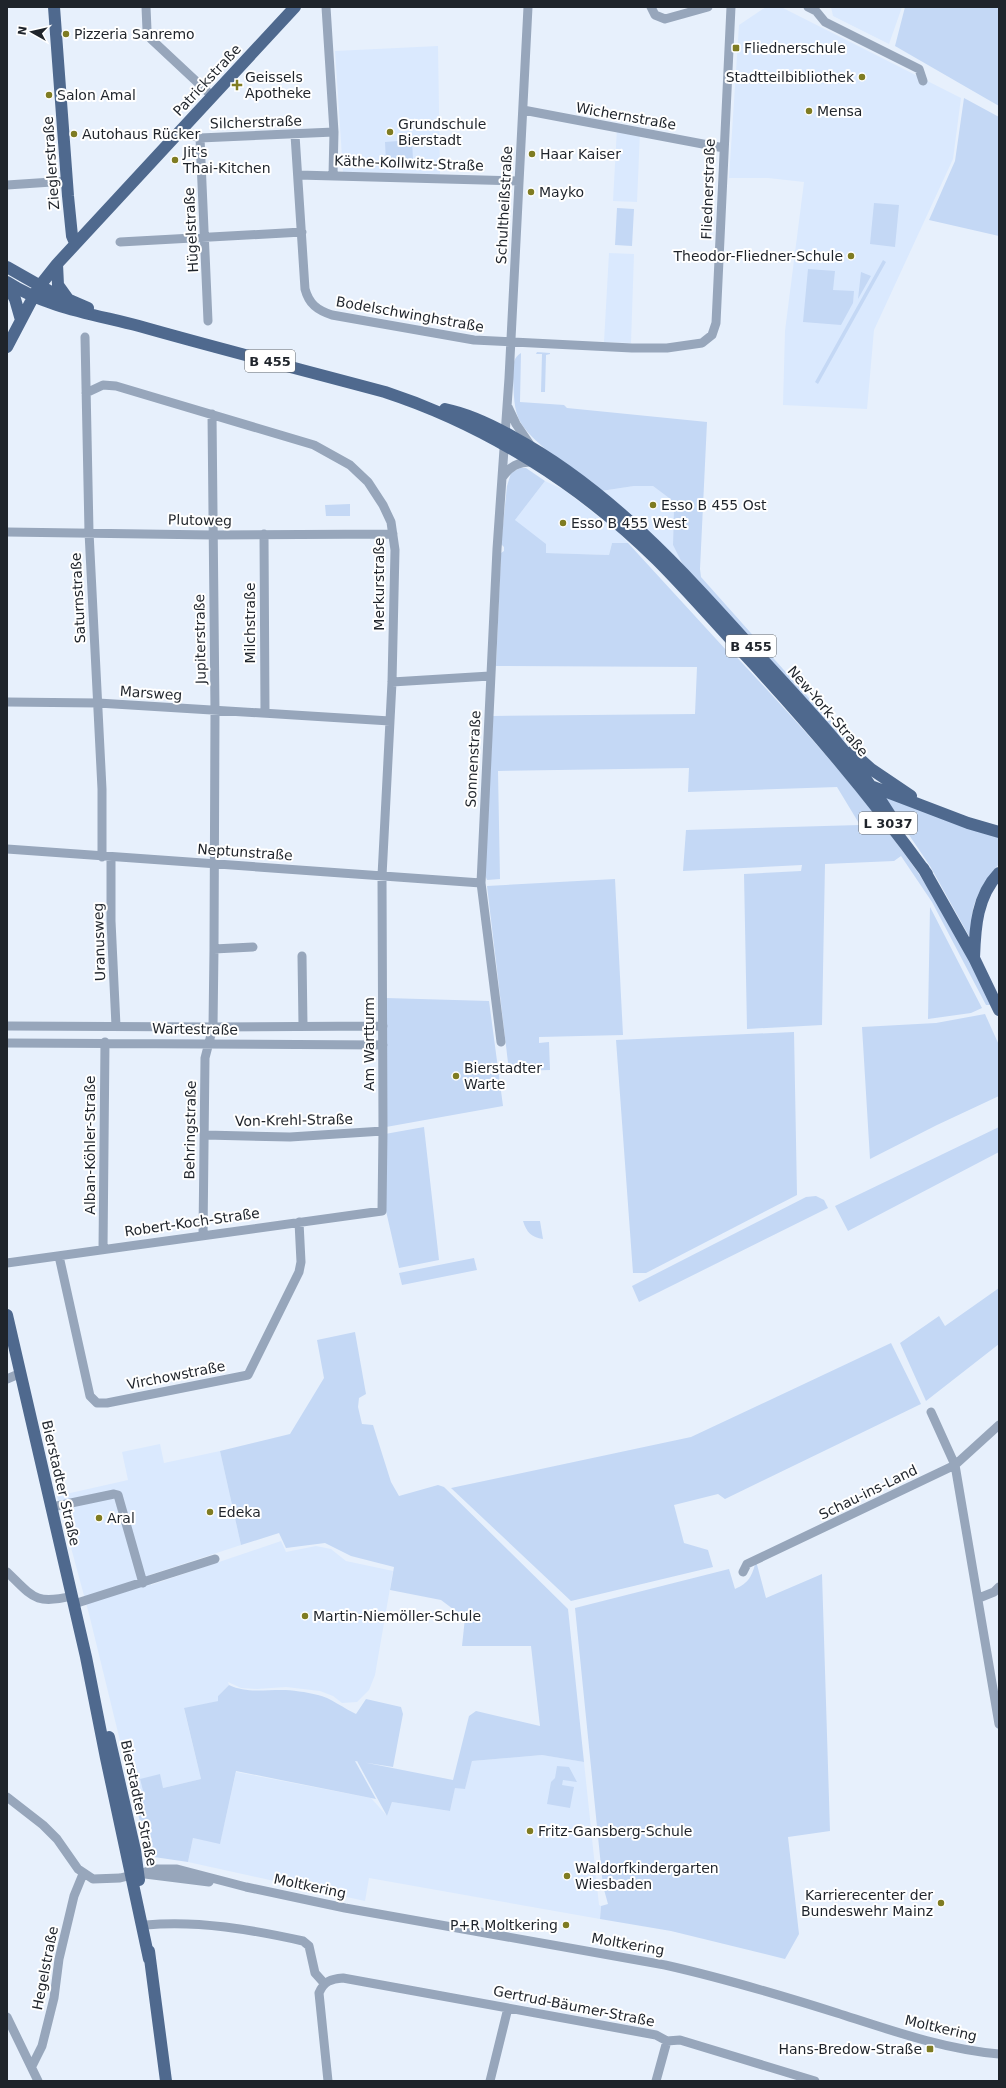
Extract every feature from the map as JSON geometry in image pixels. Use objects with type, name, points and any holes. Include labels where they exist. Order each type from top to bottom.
[{"type":"main road","name":"Zieglerstraße","points":[[54,7],[67,182],[72,236],[75,243]]},
{"type":"main road","name":"Patrickstraße","points":[[7,347],[40,285],[57,264],[295,7]]},
{"type":"main road","points":[[57,264],[58,285],[68,300]]},
{"type":"main road","name":"B 455","points":[[7,267],[68,300],[119,321]]},
{"type":"main road","points":[[7,284],[15,299],[21,320]]},
{"type":"main road","name":"B 455","points":[[7,284],[33,297],[65,308],[385,392],[420,404],[459,421],[532,462]]},
{"type":"main road","name":"B 455","points":[[420,404],[464,414],[506,433],[532,448]]},
{"type":"main road","name":"New-York-Straße","points":[[532,448],[557,463],[627,518],[675,564],[825,728],[873,787],[927,874],[974,958],[999,1010]]},
{"type":"main road","name":"New-York-Straße","points":[[532,462],[594,504],[655,558],[770,682],[848,772]]},
{"type":"main road","name":"B 455","points":[[825,728],[871,769],[934,810]]},
{"type":"main road","name":"B 455","points":[[848,772],[873,787],[968,823],[999,832]]},
{"type":"main road","name":"L 3037","points":[[848,772],[927,874]]},
{"type":"main road","points":[[974,958],[978,911],[988,887],[999,873]]},
{"type":"main road","name":"Bierstadter Straße","points":[[7,1315],[52,1507],[146,1925],[149,1959]]},
{"type":"main road","name":"Bierstadter Straße","points":[[134,1874],[149,1959],[166,2081]]},
{"type":"street","points":[[146,7],[147,30],[151,39],[212,96]]},
{"type":"street","points":[[326,7],[334,132],[333,175]]},
{"type":"street","name":"Schultheißstraße","points":[[506,433],[528,7]]},
{"type":"street","points":[[651,7],[655,15],[665,19],[708,7]]},
{"type":"street","name":"Fliednerstraße","points":[[511,343],[667,348],[692,346],[707,340],[712,335],[716,324],[731,7]]},
{"type":"street","points":[[814,8],[825,22],[919,69],[923,81]]},
{"type":"street","name":"Wichernstraße","points":[[523,110],[724,148]]},
{"type":"street","name":"Silcherstraße","points":[[182,129],[193,136],[200,138],[295,135],[334,132]]},
{"type":"street","name":"Bodelschwinghstraße","points":[[295,135],[305,289],[308,299],[320,311],[425,333],[511,343]]},
{"type":"street","name":"Hügelstraße","points":[[200,138],[206,237],[208,321]]},
{"type":"street","name":"Käthe-Kollwitz-Straße","points":[[298,175],[519,181]]},
{"type":"street","points":[[7,185],[67,182]]},
{"type":"street","points":[[120,242],[302,232]]},
{"type":"street","name":"Saturnstraße","points":[[85,337],[89,532],[102,789],[107,857]]},
{"type":"street","name":"Merkurstraße","points":[[86,393],[97,387],[110,386],[212,414],[314,445],[335,455],[350,465],[368,482],[383,505],[394,534],[395,550],[392,682],[382,876]]},
{"type":"street","name":"Schultheißstraße","points":[[508,405],[516,424],[532,448]]},
{"type":"street","name":"Jupiterstraße","points":[[212,414],[215,711],[214,949]]},
{"type":"street","name":"Sonnenstraße","points":[[501,1042],[481,883],[490,676],[506,433]]},
{"type":"street","points":[[502,478],[513,466],[520,463],[532,462]]},
{"type":"street","name":"Plutoweg","points":[[7,532],[394,534]]},
{"type":"street","name":"Milchstraße","points":[[264,534],[265,713]]},
{"type":"street","points":[[392,682],[490,676]]},
{"type":"street","name":"Marsweg","points":[[7,702],[98,704],[390,720]]},
{"type":"street","name":"Neptunstraße","points":[[7,849],[481,883]]},
{"type":"street","name":"Uranusweg","points":[[107,857],[116,1026]]},
{"type":"street","name":"Am Wartturm","points":[[382,876],[382,1211]]},
{"type":"street","points":[[214,949],[253,947]]},
{"type":"street","name":"Behringstraße","points":[[203,1235],[203,1148],[205,1135],[206,1058],[213,1027],[214,949]]},
{"type":"street","points":[[302,956],[303,1025]]},
{"type":"street","name":"Wartestraße","points":[[7,1026],[383,1026]]},
{"type":"street","name":"Wartestraße","points":[[7,1043],[105,1042],[383,1045]]},
{"type":"street","name":"Alban-Köhler-Straße","points":[[103,1249],[105,1042]]},
{"type":"street","name":"Von-Krehl-Straße","points":[[205,1135],[290,1137],[383,1131]]},
{"type":"street","name":"Robert-Koch-Straße","points":[[7,1263],[382,1211]]},
{"type":"street","name":"Virchowstraße","points":[[59,1256],[90,1396],[97,1403],[107,1403],[248,1375],[299,1272],[301,1262],[299,1222]]},
{"type":"street","points":[[7,1379],[21,1373]]},
{"type":"street","points":[[931,1412],[955,1465],[979,1598],[999,1724]]},
{"type":"street","name":"Schau-ins-Land","points":[[743,1572],[747,1564],[955,1465],[999,1425]]},
{"type":"street","points":[[52,1507],[114,1494],[118,1495],[143,1583]]},
{"type":"street","points":[[7,1572],[37,1599],[48,1601],[73,1600],[143,1583],[215,1559]]},
{"type":"street","points":[[979,1598],[994,1592],[999,1587]]},
{"type":"street","points":[[7,1797],[51,1833],[83,1874]]},
{"type":"street","name":"Moltkering","points":[[83,1874],[97,1880],[134,1874],[169,1876],[246,1887],[345,1908],[665,1965],[781,1996],[928,2042],[999,2054]]},
{"type":"street","name":"Hegelstraße","points":[[32,2066],[42,2046],[54,1998],[59,1959],[74,1896],[83,1874]]},
{"type":"street","points":[[146,1925],[158,1923],[225,1927],[303,1941],[309,1946],[315,1973],[324,1983],[319,1992],[319,2001],[328,2081]]},
{"type":"street","name":"Gertrud-Bäumer-Straße","points":[[324,1983],[333,1978],[343,1978],[656,2035],[667,2041],[680,2040],[801,2079],[815,2081]]},
{"type":"street","points":[[490,2081],[508,2008]]},
{"type":"street","points":[[7,2017],[38,2081]]},
{"type":"street","points":[[656,2081],[667,2041]]},
{"type":"shaded area","name":"Theodor-Fliedner-Schule","points":[[766,7],[781,7],[961,98],[953,159],[874,330],[867,409],[783,405],[785,331],[804,182],[768,178],[729,178],[739,25]]},
{"type":"shaded area","points":[[831,7],[902,7],[889,44],[833,16]]},
{"type":"shaded area","points":[[905,7],[999,7],[999,106],[895,46]]},
{"type":"shaded area","name":"Grundschule Bierstadt","points":[[438,46],[440,174],[343,172],[335,51]]},
{"type":"shaded area","points":[[964,98],[999,117],[999,236],[929,220],[955,161]]},
{"type":"shaded area","points":[[617,128],[640,132],[637,202],[613,201]]},
{"type":"shaded area","points":[[412,140],[413,160],[386,162],[385,142]]},
{"type":"shaded area","points":[[874,203],[899,205],[895,247],[870,244]]},
{"type":"shaded area","points":[[617,208],[634,209],[632,246],[615,245]]},
{"type":"shaded area","points":[[609,253],[634,254],[631,343],[604,342]]},
{"type":"shaded area","points":[[883,260],[886,262],[818,384],[815,382]]},
{"type":"shaded area","points":[[808,269],[835,271],[833,290],[854,291],[853,303],[841,325],[803,322]]},
{"type":"shaded area","points":[[861,272],[871,276],[858,299]]},
{"type":"shaded area","points":[[537,352],[550,353],[546,355],[545,392],[541,392],[542,354],[536,354]]},
{"type":"shaded area","points":[[521,353],[520,402],[564,405],[567,408],[707,422],[700,569],[701,577],[816,706],[864,754],[865,760],[840,737],[685,569],[673,545],[674,506],[669,498],[653,486],[634,486],[601,491],[546,450],[527,432],[518,418],[514,395],[514,364],[516,358]]},
{"type":"shaded area","points":[[520,468],[526,468],[545,481],[515,520],[546,544],[546,553],[609,555],[612,543],[628,543],[727,651],[731,651],[754,675],[842,774],[884,826],[929,889],[972,966],[991,1005],[986,1005],[932,902],[901,856],[894,861],[825,864],[822,1025],[747,1029],[744,874],[801,871],[802,865],[683,871],[686,830],[860,825],[837,787],[688,792],[689,768],[498,771],[500,879],[487,880],[485,875],[493,716],[695,714],[697,667],[496,666],[501,553],[504,551],[504,547],[501,544],[507,486],[511,473]]},
{"type":"shaded area","points":[[545,481],[564,490],[618,532],[628,543],[612,543],[609,555],[545,553],[515,520]]},
{"type":"shaded area","points":[[634,486],[653,486],[669,498],[674,506],[673,545],[685,569],[601,491]]},
{"type":"shaded area","points":[[350,504],[350,516],[326,516],[325,505]]},
{"type":"shaded area","points":[[882,795],[999,838],[999,864],[978,894],[973,907],[969,936],[930,866]]},
{"type":"shaded area","points":[[615,879],[623,1035],[539,1037],[539,1043],[549,1042],[550,1070],[509,1071],[487,886]]},
{"type":"shaded area","points":[[930,907],[982,1008],[971,1013],[928,1019]]},
{"type":"shaded area","points":[[386,998],[489,1001],[503,1106],[386,1127]]},
{"type":"shaded area","points":[[985,1014],[999,1045],[999,1096],[870,1159],[862,1027],[936,1023]]},
{"type":"shaded area","points":[[794,1032],[797,1195],[646,1273],[633,1273],[616,1040]]},
{"type":"shaded area","points":[[424,1127],[439,1260],[399,1268],[386,1211],[385,1134]]},
{"type":"shaded area","points":[[999,1127],[999,1152],[848,1231],[835,1206]]},
{"type":"shaded area","points":[[816,1196],[824,1200],[828,1208],[639,1302],[632,1286],[806,1197]]},
{"type":"shaded area","points":[[523,1221],[540,1221],[543,1239],[530,1234]]},
{"type":"shaded area","points":[[474,1258],[477,1270],[402,1285],[399,1273]]},
{"type":"shaded area","points":[[999,1288],[999,1344],[926,1401],[900,1343],[939,1316],[945,1326]]},
{"type":"shaded area","points":[[355,1332],[366,1394],[359,1398],[358,1407],[362,1424],[373,1425],[391,1482],[399,1496],[438,1485],[444,1487],[568,1609],[584,1762],[542,1755],[472,1761],[465,1789],[455,1788],[450,1811],[392,1802],[387,1816],[357,1761],[453,1780],[469,1716],[476,1711],[540,1726],[531,1646],[462,1646],[465,1618],[441,1600],[390,1590],[394,1567],[351,1556],[325,1543],[286,1548],[279,1533],[241,1545],[220,1451],[290,1434],[324,1378],[317,1340]]},
{"type":"shaded area","points":[[891,1343],[921,1404],[725,1499],[718,1494],[674,1505],[684,1543],[708,1550],[713,1567],[571,1601],[451,1488],[691,1437]]},
{"type":"shaded area","points":[[160,1444],[164,1463],[220,1451],[241,1545],[149,1575],[151,1585],[281,1541],[286,1552],[316,1546],[331,1549],[346,1561],[393,1571],[375,1675],[369,1690],[357,1702],[342,1703],[333,1696],[320,1691],[286,1687],[257,1689],[241,1688],[228,1682],[229,1685],[218,1696],[218,1701],[184,1709],[201,1779],[163,1788],[140,1779],[144,1795],[134,1798],[89,1614],[57,1496],[128,1480],[122,1452]]},
{"type":"shaded area","points":[[756,1561],[766,1598],[822,1574],[830,1831],[788,1837],[799,1934],[785,1959],[671,1931],[600,1919],[601,1906],[608,1904],[603,1886],[575,1608],[729,1569],[735,1589],[747,1581],[753,1571]]},
{"type":"shaded area","points":[[229,1685],[235,1688],[248,1690],[299,1691],[322,1696],[356,1714],[366,1699],[401,1707],[403,1714],[393,1767],[355,1761],[376,1799],[236,1771],[220,1844],[193,1838],[188,1862],[154,1857],[148,1853],[134,1798],[144,1795],[140,1779],[160,1774],[163,1788],[201,1779],[184,1708],[218,1701],[218,1696]]},
{"type":"shaded area","points":[[542,1755],[584,1762],[599,1905],[601,1906],[600,1919],[369,1878],[365,1901],[188,1862],[193,1838],[220,1843],[236,1772],[371,1798],[387,1816],[392,1802],[450,1811],[455,1787],[465,1789],[472,1761]]},
{"type":"shaded area","points":[[557,1766],[569,1767],[577,1782],[563,1780],[562,1785],[574,1787],[570,1808],[547,1804],[551,1782],[555,1778]]},
{"type":"place","name":"Pizzeria Sanremo","points":[[66,34]]},
{"type":"place","name":"Fliednerschule","points":[[736,48]]},
{"type":"place","name":"Stadtteilbibliothek","points":[[862,77]]},
{"type":"place","name":"Geissels Apotheke","points":[[237,85]]},
{"type":"place","name":"Salon Amal","points":[[49,95]]},
{"type":"place","name":"Mensa","points":[[809,111]]},
{"type":"place","name":"Grundschule Bierstadt","points":[[390,132]]},
{"type":"place","name":"Autohaus Rücker","points":[[74,134]]},
{"type":"place","name":"Haar Kaiser","points":[[532,154]]},
{"type":"place","name":"Jit's Thai-Kitchen","points":[[175,160]]},
{"type":"place","name":"Mayko","points":[[531,192]]},
{"type":"place","name":"Theodor-Fliedner-Schule","points":[[851,256]]},
{"type":"place","name":"Esso B 455 Ost","points":[[653,505]]},
{"type":"place","name":"Esso B 455 West","points":[[563,523]]},
{"type":"place","name":"Bierstadter Warte","points":[[456,1076]]},
{"type":"place","name":"Edeka","points":[[210,1512]]},
{"type":"place","name":"Aral","points":[[99,1518]]},
{"type":"place","name":"Martin-Niemöller-Schule","points":[[305,1616]]},
{"type":"place","name":"Fritz-Gansberg-Schule","points":[[530,1831]]},
{"type":"place","name":"Waldorfkindergarten Wiesbaden","points":[[567,1876]]},
{"type":"place","name":"Karrierecenter der Bundeswehr Mainz","points":[[941,1903]]},
{"type":"place","name":"P+R Moltkering","points":[[566,1925]]},
{"type":"place","name":"Hans-Bredow-Straße","points":[[930,2049]]}]
